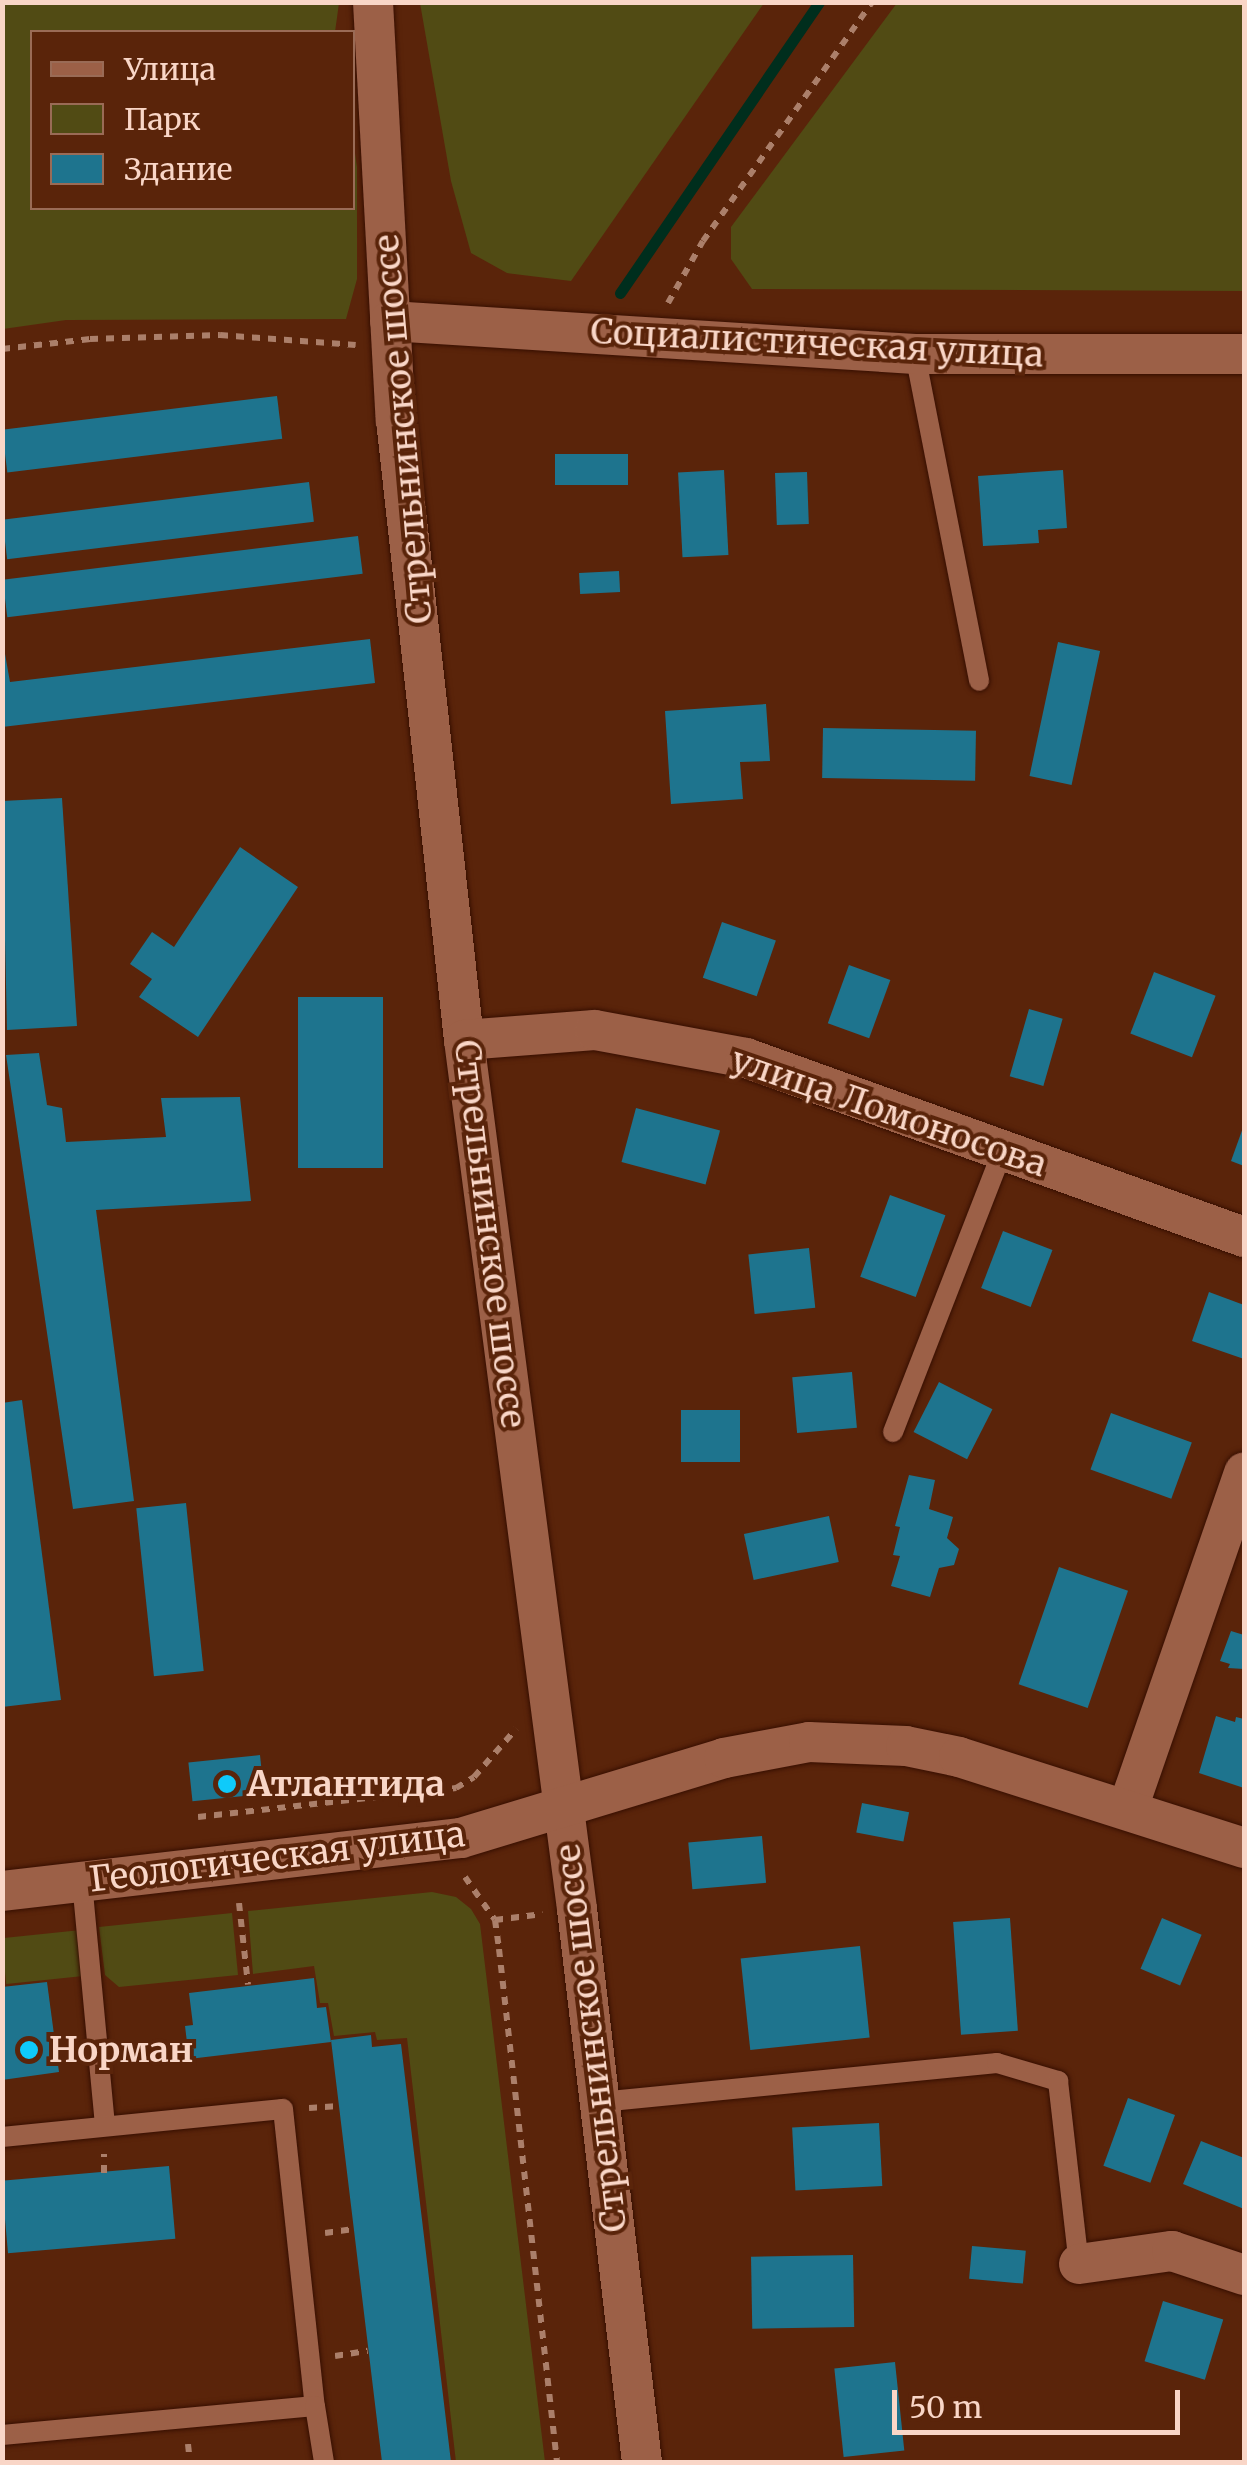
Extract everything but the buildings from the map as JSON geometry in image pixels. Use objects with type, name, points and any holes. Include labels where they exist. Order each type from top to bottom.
[{"type":"street","name":"Стрельнинское шоссе","points":[[372,2],[396,420],[464,1040],[552,1715],[642,2462]]},
{"type":"street","name":"Социалистическая улица","points":[[391,334],[648,337],[915,354],[1244,354]]},
{"type":"street","name":"улица Ломоносова","points":[[464,1040],[595,1030],[746,1058],[1244,1237]]},
{"type":"street","points":[[1128,1808],[1244,1473]]},
{"type":"street","name":"Геологическая улица","points":[[2,1891],[461,1838],[767,1748],[857,1741],[959,1757],[1244,1848]]},
{"type":"street","points":[[1079,2264],[1172,2251],[1244,2274]]},
{"type":"lane","points":[[915,354],[980,681]]},
{"type":"lane","points":[[893,1432],[1003,1150]]},
{"type":"lane","points":[[82,1882],[105,2125]]},
{"type":"lane","points":[[600,2102],[996,2063],[1058,2081],[1079,2264]]},
{"type":"lane","points":[[2,2137],[283,2110],[324,2462]]},
{"type":"lane","points":[[2,2435],[315,2406]]},
{"type":"path","points":[[648,337],[703,242],[872,2]]},
{"type":"path","points":[[2,349],[90,338],[391,334]]},
{"type":"path","points":[[198,1817],[456,1788],[474,1777],[526,1718],[552,1715]]},
{"type":"path","points":[[466,1881],[494,1920],[557,2462]]},
{"type":"path","points":[[240,1903],[248,1986]]},
{"type":"path","points":[[494,1920],[549,1913]]},
{"type":"green space","points":[[420,2],[764,3],[571,281],[507,273],[471,253],[451,181]]},
{"type":"green space","points":[[2,3],[339,3],[335,30],[30,30],[30,210],[355,210],[355,153],[357,279],[346,319],[66,320],[3,329]]},
{"type":"green space","points":[[897,3],[1244,3],[1244,291],[752,289],[731,259],[731,227]]},
{"type":"green space","points":[[432,1892],[456,1897],[471,1909],[480,1924],[545,2462],[456,2462],[407,2038],[377,2040],[375,2032],[334,2036],[328,2003],[320,2003],[314,1966],[253,1974],[248,1911]]},
{"type":"green space","points":[[232,1913],[238,1975],[119,1987],[105,1975],[99,1927]]},
{"type":"green space","points":[[81,1930],[86,1976],[6,1984],[2,1938]]},
{"type":"waterway","points":[[620,293],[819,2]]},
{"type":"place","name":"Атлантида","points":[[227,1784]]},
{"type":"place","name":"Норман","points":[[29,2050]]}]
